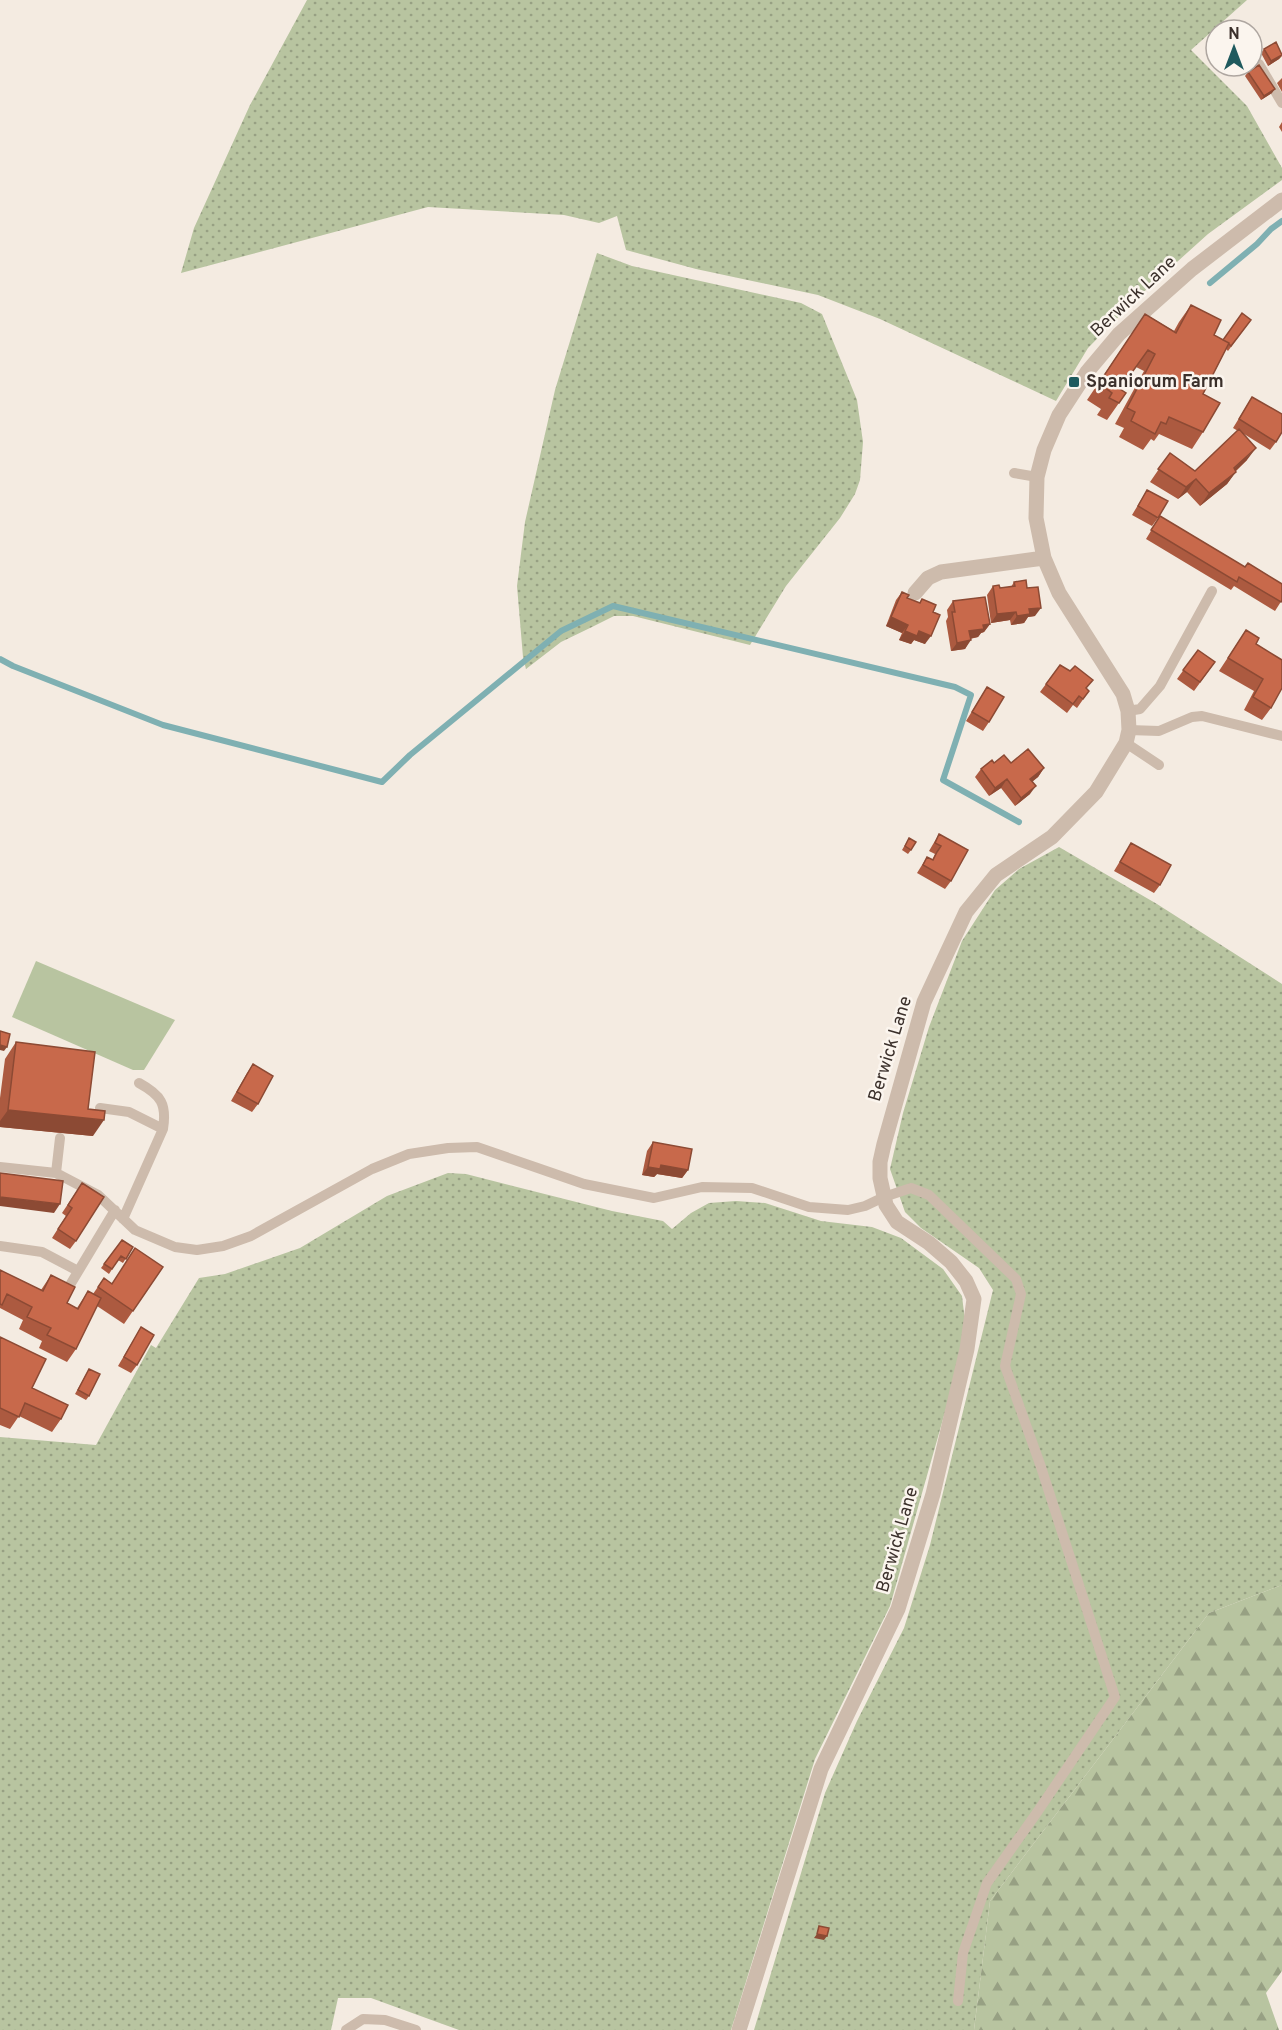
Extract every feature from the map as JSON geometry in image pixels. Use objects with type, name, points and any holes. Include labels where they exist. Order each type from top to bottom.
[{"type":"street","name":"Berwick Lane","points":[[740,2030],[821,1769],[898,1609],[933,1494],[968,1349],[974,1299],[966,1281],[951,1262],[897,1222],[886,1205],[880,1178],[884,1144],[924,1002],[966,912],[996,875],[1052,837],[1077,813],[1096,792],[1128,737],[1128,711],[1123,694],[1059,593],[1044,558],[1036,518],[1037,477],[1044,450],[1059,415],[1088,372],[1119,334],[1192,269],[1282,200]]},
{"type":"street","points":[[915,593],[928,578],[940,572],[1044,558]]},
{"type":"lane","points":[[1264,72],[1282,103]]},
{"type":"lane","points":[[1014,473],[1037,477]]},
{"type":"lane","points":[[1128,711],[1140,709],[1160,686],[1212,591]]},
{"type":"lane","points":[[1128,737],[1160,731],[1192,717],[1202,716],[1282,735]]},
{"type":"lane","points":[[1128,737],[1159,765]]},
{"type":"lane","points":[[123,1219],[163,1129],[165,1117],[164,1106],[159,1097],[139,1083]]},
{"type":"lane","points":[[100,1108],[129,1112],[163,1129]]},
{"type":"lane","points":[[56,1173],[60,1138]]},
{"type":"lane","points":[[0,1167],[56,1173],[98,1195],[135,1230],[175,1247],[197,1250],[224,1246],[251,1236],[372,1169],[409,1154],[448,1148],[477,1148],[584,1184],[654,1198],[702,1187],[752,1188],[809,1207],[848,1210],[912,1188],[928,1195],[1016,1279],[1022,1294],[1005,1366],[1041,1467],[1115,1697],[987,1883],[963,1953],[958,2001]]},
{"type":"lane","points":[[70,1285],[115,1210]]},
{"type":"lane","points":[[0,1246],[42,1252],[78,1271]]},
{"type":"lane","points":[[346,2030],[363,2019],[385,2020],[416,2030]]},
{"type":"green space","points":[[307,0],[1247,0],[1227,18],[1204,18],[1204,38],[1191,50],[1204,63],[1204,78],[1219,78],[1247,106],[1282,168],[1282,180],[1208,234],[1137,298],[1088,348],[1056,401],[880,319],[818,295],[696,269],[626,250],[617,216],[599,223],[564,215],[428,207],[181,273],[194,228],[250,105]]},
{"type":"green space","points":[[597,253],[632,266],[801,303],[822,314],[857,400],[863,442],[860,480],[855,494],[840,518],[786,586],[750,645],[633,616],[614,616],[561,642],[526,669],[517,586],[525,522],[555,390]]},
{"type":"green space","points":[[1059,847],[1157,904],[1282,984],[1282,1585],[1209,1613],[990,1901],[974,2030],[754,2030],[825,1793],[857,1721],[904,1628],[930,1545],[993,1290],[979,1268],[921,1228],[905,1212],[890,1169],[903,1113],[929,1027],[962,941],[995,890],[1019,869]]},
{"type":"green space","points":[[36,961],[175,1020],[144,1070],[133,1070],[12,1017]]},
{"type":"green space","points":[[448,1173],[466,1174],[612,1211],[663,1221],[672,1229],[691,1213],[709,1203],[736,1201],[765,1203],[821,1221],[872,1227],[901,1238],[943,1269],[962,1296],[966,1329],[949,1398],[890,1606],[815,1759],[731,2030],[459,2030],[371,1998],[338,1998],[331,2030],[0,2030],[0,1437],[96,1445],[151,1345],[156,1348],[199,1278],[225,1274],[300,1248],[387,1196]]},
{"type":"green space","points":[[1282,1585],[1282,1971],[1266,1993],[1279,2030],[974,2030],[990,1901],[1209,1613]]},
{"type":"building","points":[[1276,42],[1282,55],[1271,61],[1264,49]]},
{"type":"building","points":[[1264,72],[1275,89],[1264,96],[1252,78],[1264,78]]},
{"type":"building","points":[[1191,305],[1221,320],[1214,335],[1229,343],[1203,394],[1220,403],[1203,432],[1169,417],[1166,424],[1161,422],[1155,434],[1131,421],[1135,412],[1127,408],[1155,354],[1148,350],[1120,389],[1126,393],[1119,403],[1109,398],[1112,393],[1099,383],[1145,314],[1176,333]]},
{"type":"building","points":[[1242,313],[1251,320],[1231,346],[1223,340]]},
{"type":"building","points":[[1252,397],[1282,414],[1282,432],[1276,442],[1239,419]]},
{"type":"building","points":[[1239,429],[1256,448],[1234,468],[1236,472],[1209,493],[1196,479],[1186,487],[1158,469],[1170,453],[1195,471]]},
{"type":"building","points":[[1147,490],[1168,501],[1158,518],[1138,506]]},
{"type":"building","points":[[1160,516],[1245,567],[1248,563],[1282,584],[1281,602],[1239,577],[1237,582],[1151,530]]},
{"type":"building","points":[[1026,580],[1027,588],[1038,587],[1041,608],[1029,609],[1030,614],[1017,616],[1016,612],[997,614],[993,586],[999,585],[1000,588],[1015,586],[1014,582]]},
{"type":"building","points":[[902,592],[909,595],[907,598],[920,603],[922,599],[936,605],[933,612],[940,615],[931,636],[919,631],[917,636],[905,631],[908,625],[891,617]]},
{"type":"building","points":[[985,597],[990,624],[983,625],[984,629],[969,631],[971,640],[957,643],[952,612],[955,612],[953,601]]},
{"type":"building","points":[[1246,630],[1259,638],[1256,644],[1282,660],[1282,688],[1271,708],[1253,697],[1263,679],[1228,658]]},
{"type":"building","points":[[1198,650],[1215,662],[1200,682],[1183,670]]},
{"type":"building","points":[[1060,665],[1070,671],[1075,666],[1093,680],[1086,688],[1089,691],[1083,699],[1079,696],[1073,704],[1046,684]]},
{"type":"building","points":[[987,687],[1004,697],[989,722],[972,712]]},
{"type":"building","points":[[1028,749],[1044,768],[1030,779],[1036,786],[1021,798],[1007,779],[995,788],[981,769],[992,760],[994,763],[1004,755],[1011,763]]},
{"type":"building","points":[[939,834],[968,850],[951,881],[923,865],[927,857],[933,860],[941,846],[935,843]]},
{"type":"building","points":[[909,838],[916,842],[911,850],[905,846]]},
{"type":"building","points":[[1131,843],[1171,865],[1160,885],[1120,862]]},
{"type":"building","points":[[0,1031],[10,1034],[7,1047],[0,1045]]},
{"type":"building","points":[[16,1042],[95,1052],[88,1109],[105,1111],[104,1120],[8,1110]]},
{"type":"building","points":[[253,1064],[273,1076],[258,1104],[237,1092]]},
{"type":"building","points":[[653,1142],[692,1149],[688,1170],[661,1165],[660,1169],[648,1167]]},
{"type":"building","points":[[0,1173],[63,1181],[60,1204],[0,1197]]},
{"type":"building","points":[[82,1183],[104,1197],[76,1241],[58,1229],[72,1208],[68,1205]]},
{"type":"building","points":[[122,1240],[133,1247],[126,1259],[121,1256],[112,1269],[104,1264]]},
{"type":"building","points":[[135,1248],[163,1267],[133,1311],[98,1287],[104,1278],[112,1284]]},
{"type":"building","points":[[0,1270],[43,1291],[51,1275],[75,1287],[67,1303],[78,1309],[88,1291],[101,1298],[76,1349],[47,1335],[51,1328],[27,1317],[32,1307],[7,1294],[2,1305],[0,1304]]},
{"type":"building","points":[[141,1327],[154,1335],[137,1365],[124,1357]]},
{"type":"building","points":[[0,1337],[46,1359],[32,1388],[68,1405],[61,1419],[25,1403],[19,1417],[0,1408]]},
{"type":"building","points":[[89,1369],[100,1374],[89,1396],[78,1390]]},
{"type":"building","points":[[819,1926],[829,1928],[827,1936],[817,1934]]},
{"type":"waterway","points":[[1210,283],[1282,221]]},
{"type":"waterway","points":[[0,659],[163,725],[382,782],[410,755],[561,631],[613,606],[955,687],[971,695],[943,780],[1019,822]]},
{"type":"place","name":"Spaniorum Farm","points":[[1074,382]]}]
